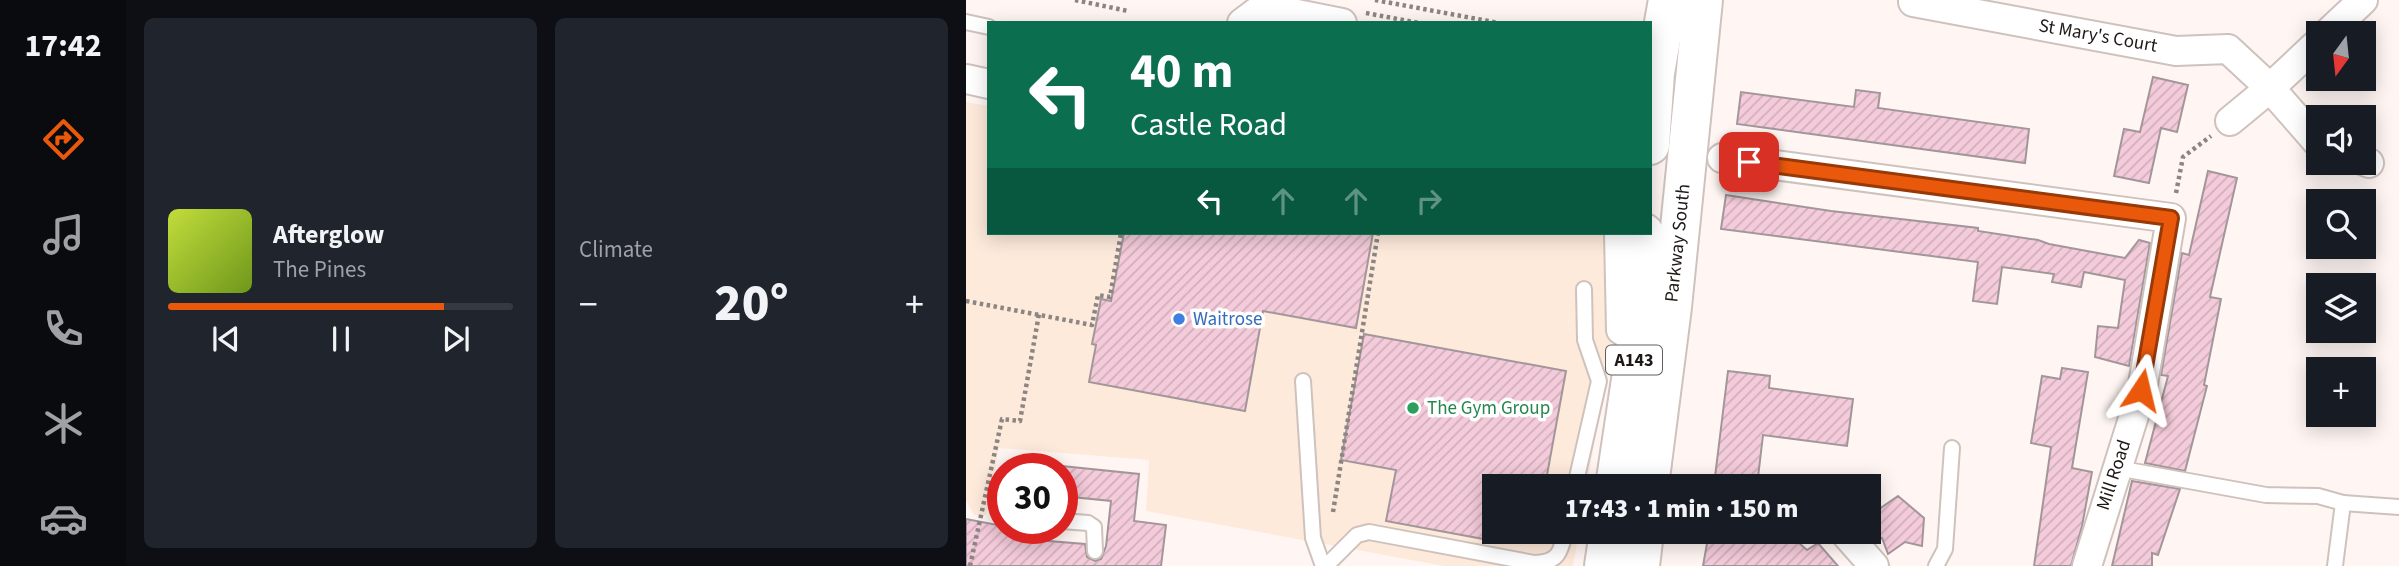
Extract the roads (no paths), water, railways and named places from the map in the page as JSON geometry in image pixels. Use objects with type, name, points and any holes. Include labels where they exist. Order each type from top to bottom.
[{"type":"main road","points":[[1652,121],[1656,74],[1668,0]]},
{"type":"main road","name":"Parkway South","points":[[1651,474],[1672,307],[1703,0]]},
{"type":"main road","name":"Parkway South","points":[[1616,474],[1635,353],[1644,235]]},
{"type":"main road","points":[[1604,566],[1607,544]]},
{"type":"main road","points":[[1640,566],[1643,544]]},
{"type":"street","points":[[2341,21],[2363,0]]},
{"type":"street","name":"St Mary's Court","points":[[1913,2],[2176,51],[2228,49],[2270,89],[2306,129]]},
{"type":"street","points":[[1245,21],[1258,11],[1272,9],[1332,21]]},
{"type":"street","points":[[2230,121],[2270,89],[2306,54]]},
{"type":"street","points":[[966,79],[987,84]]},
{"type":"street","name":"Mill Road","points":[[1722,158],[2171,218],[2141,390],[2087,566]]},
{"type":"street","points":[[1615,474],[1621,362],[1619,235]]},
{"type":"street","points":[[1855,544],[1874,566]]},
{"type":"lane","points":[[966,22],[987,27]]},
{"type":"lane","points":[[1578,474],[1599,381],[1584,340],[1584,289]]},
{"type":"lane","points":[[1303,381],[1313,538],[1324,566],[1357,536],[1368,532],[1535,563],[1546,563],[1555,558],[1562,544]]},
{"type":"lane","points":[[1936,566],[1945,549],[1952,448]]},
{"type":"lane","points":[[2117,468],[2254,493],[2318,496],[2343,503],[2399,508]]},
{"type":"lane","points":[[2335,566],[2343,503]]},
{"type":"lane","points":[[1078,523],[1088,523],[1094,527],[1095,551]]},
{"type":"place","name":"Waitrose","points":[[1179,319]]},
{"type":"place","name":"The Gym Group","points":[[1413,408]]}]
